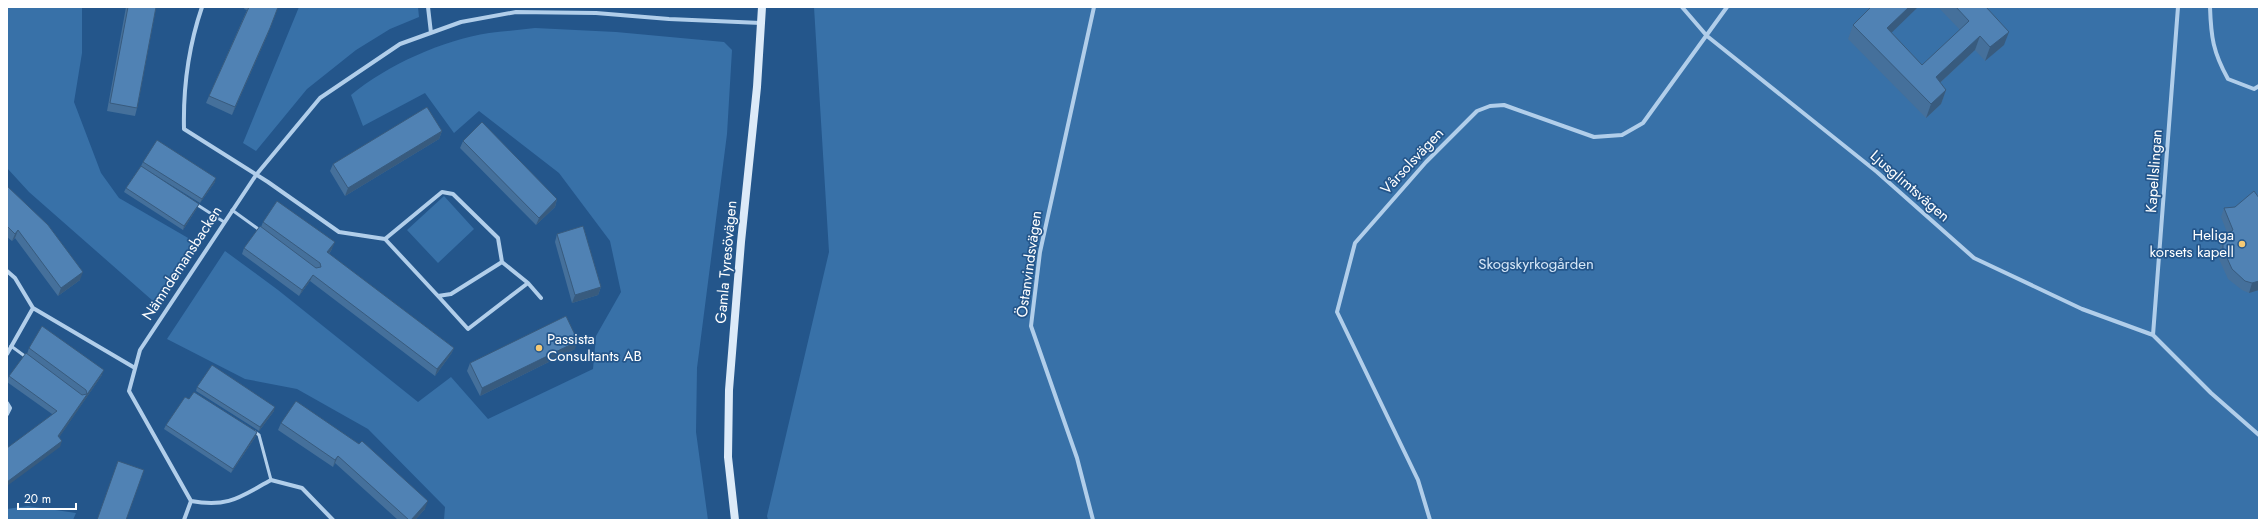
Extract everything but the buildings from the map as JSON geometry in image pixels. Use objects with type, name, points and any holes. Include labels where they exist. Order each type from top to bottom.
[{"type":"street","points":[[202,7],[191,41],[183,100],[184,129],[256,175],[339,232],[385,239],[468,329],[528,283]]},
{"type":"street","points":[[428,7],[431,33]]},
{"type":"street","points":[[595,7],[596,12]]},
{"type":"street","name":"Gamla Tyresövägen","points":[[735,520],[728,457],[729,390],[762,23],[762,7]]},
{"type":"street","name":"Östanvindsvägen","points":[[1093,520],[1077,458],[1031,326],[1040,252],[1094,7]]},
{"type":"street","name":"Ljusglimtsvägen","points":[[1682,7],[1707,36],[1877,172],[1974,258],[2082,309],[2153,335]]},
{"type":"street","name":"Vårsolsvägen","points":[[1430,520],[1418,480],[1337,312],[1355,243],[1426,162],[1477,111],[1490,106],[1504,105],[1594,137],[1622,135],[1642,123],[1727,7]]},
{"type":"street","name":"Kapellslingan","points":[[2153,335],[2178,7]]},
{"type":"street","points":[[2210,7],[2211,31],[2216,58],[2228,79],[2254,89],[2259,86]]},
{"type":"street","name":"Nämndemansbacken","points":[[191,501],[129,391],[140,350],[256,175],[320,98],[400,44],[461,22],[516,9],[596,12],[669,19],[762,23]]},
{"type":"street","points":[[385,239],[442,192],[453,194],[498,238],[502,262],[528,283],[541,298]]},
{"type":"street","points":[[438,296],[451,294],[502,262]]},
{"type":"street","points":[[7,271],[16,278],[33,308],[135,368]]},
{"type":"street","points":[[7,354],[33,308]]},
{"type":"street","points":[[2153,335],[2211,393],[2259,435]]},
{"type":"street","points":[[7,403],[10,408],[7,414]]},
{"type":"street","points":[[184,520],[191,501],[210,505],[234,500],[271,480],[302,488],[333,520]]},
{"type":"lane","points":[[193,202],[224,222]]},
{"type":"lane","points":[[232,210],[268,236]]},
{"type":"lane","points":[[11,346],[30,360]]},
{"type":"lane","points":[[252,431],[259,435],[271,480]]},
{"type":"green space","points":[[7,7],[82,7],[82,53],[74,102],[101,173],[119,198],[195,242],[153,301],[29,192],[7,168]]},
{"type":"green space","points":[[299,7],[418,7],[419,17],[390,29],[356,50],[307,89],[256,151],[243,143]]},
{"type":"green space","name":"Skogskyrkogården","points":[[814,7],[2259,7],[2259,520],[768,520],[767,516],[829,252]]},
{"type":"green space","points":[[535,28],[616,32],[724,42],[732,50],[727,134],[697,368],[696,432],[708,520],[444,520],[445,507],[368,429],[297,389],[245,379],[167,339],[225,251],[278,290],[418,402],[451,377],[488,419],[593,369],[596,336],[621,292],[610,241],[559,173],[479,111],[454,133],[425,93],[363,126],[351,95],[365,84],[398,64],[416,55],[453,41],[489,33]]},
{"type":"green space","points":[[444,196],[474,229],[438,263],[407,230]]},
{"type":"green space","points":[[28,506],[76,513],[73,520],[7,520],[7,509]]},
{"type":"place","name":"Heliga korsets kapell","points":[[2242,244]]},
{"type":"place","name":"Passista Consultants AB","points":[[539,348]]}]
